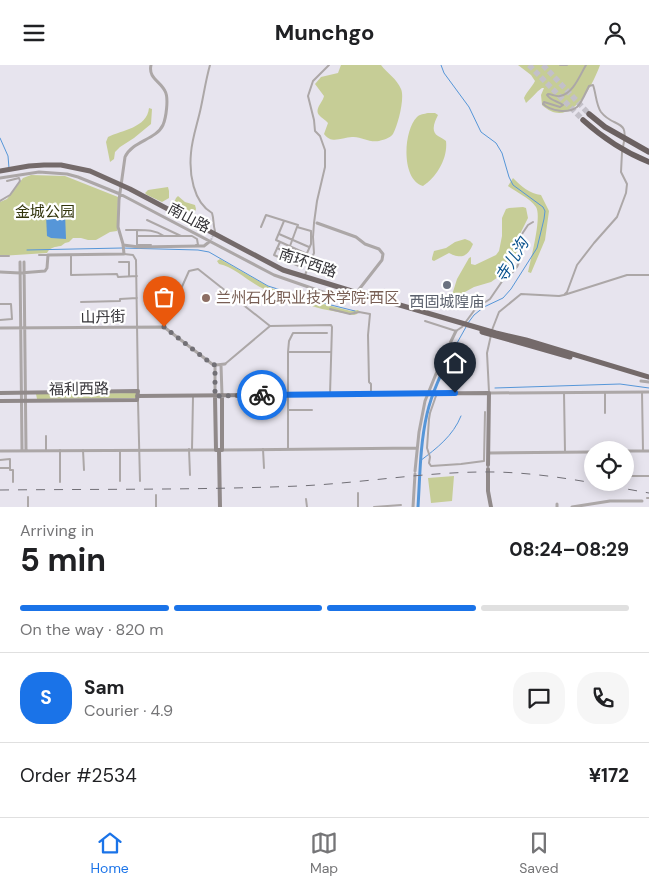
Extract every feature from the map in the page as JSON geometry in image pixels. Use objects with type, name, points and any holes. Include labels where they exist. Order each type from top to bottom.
[{"type":"highway","points":[[589,114],[605,127],[649,153]]},
{"type":"highway","points":[[583,120],[600,135],[622,149],[649,162]]},
{"type":"highway","name":"南环西路","points":[[0,172],[13,174],[44,165],[61,165],[90,171],[282,273],[356,298],[367,299],[454,322],[649,379]]},
{"type":"main road","name":"福利西路","points":[[0,393],[215,396],[489,393]]},
{"type":"main road","points":[[489,393],[488,491],[491,507]]},
{"type":"main road","points":[[219,450],[222,395]]},
{"type":"main road","name":"福利西路","points":[[0,401],[138,396]]},
{"type":"main road","points":[[215,396],[219,450],[220,507]]},
{"type":"street","points":[[140,481],[136,257],[124,250],[118,227],[126,154],[156,133],[164,124],[167,102],[166,93],[152,75],[151,65]]},
{"type":"street","points":[[210,65],[194,134],[191,168],[195,193],[206,209],[212,213],[215,231]]},
{"type":"street","points":[[280,242],[274,255],[301,267],[311,244],[317,201],[326,167],[325,151],[320,136],[315,131],[308,96],[313,81],[329,65]]},
{"type":"street","points":[[560,65],[567,65]]},
{"type":"street","points":[[564,295],[578,265],[617,217],[626,193],[627,184],[621,172],[622,150],[625,138],[624,129],[620,124],[611,121],[602,113],[594,94],[593,85],[589,86],[574,109],[552,109],[543,104],[544,102],[560,107],[563,105],[547,95],[558,97],[569,91],[586,65]]},
{"type":"street","name":"南山路","points":[[0,178],[13,174],[39,172],[67,174],[121,189],[210,241],[274,275],[356,298]]},
{"type":"street","points":[[0,201],[10,195],[20,180],[13,174],[7,181]]},
{"type":"street","points":[[261,227],[266,215],[298,225],[298,227],[312,232]]},
{"type":"street","points":[[146,220],[182,236]]},
{"type":"street","points":[[284,221],[276,240],[307,254]]},
{"type":"street","points":[[413,507],[417,447],[422,415],[428,393],[445,352],[456,331],[462,327],[476,308],[490,299],[503,280],[517,267],[520,260],[518,240],[528,225],[533,222]]},
{"type":"street","points":[[314,227],[319,224],[356,237],[365,245],[379,249],[383,253],[382,260],[357,292],[356,298]]},
{"type":"street","points":[[290,246],[298,227]]},
{"type":"street","points":[[126,230],[149,230],[164,236]]},
{"type":"street","points":[[137,230],[137,246]]},
{"type":"street","points":[[305,275],[314,253],[312,232]]},
{"type":"street","points":[[279,234],[309,247]]},
{"type":"street","points":[[39,255],[71,255],[124,250],[137,246],[198,245],[197,239],[194,237],[137,236]]},
{"type":"street","points":[[137,246],[200,248],[210,241]]},
{"type":"street","points":[[277,248],[304,260]]},
{"type":"street","points":[[288,261],[293,248]]},
{"type":"street","points":[[0,272],[20,273],[46,270],[48,255]]},
{"type":"street","points":[[71,255],[71,275],[137,276]]},
{"type":"street","points":[[0,256],[9,256]]},
{"type":"street","points":[[20,262],[23,313]]},
{"type":"street","points":[[24,262],[21,393],[24,401],[26,450]]},
{"type":"street","points":[[119,262],[129,262],[129,276]]},
{"type":"street","points":[[270,326],[198,269],[189,271],[164,327],[212,364],[223,365],[270,326],[330,325],[332,327],[330,394]]},
{"type":"street","points":[[649,275],[627,275],[559,296],[521,294],[499,311],[488,345],[489,393],[649,391]]},
{"type":"street","points":[[81,302],[120,301],[120,299],[137,298]]},
{"type":"street","points":[[0,304],[11,304],[12,319],[0,320]]},
{"type":"street","points":[[330,309],[350,314],[359,312],[370,314],[368,335],[371,394]]},
{"type":"street","points":[[425,315],[456,331]]},
{"type":"street","name":"山丹街","points":[[0,329],[164,327]]},
{"type":"street","points":[[22,450],[26,393],[23,329]]},
{"type":"street","points":[[288,448],[288,341],[293,333],[327,333]]},
{"type":"street","points":[[288,352],[331,352]]},
{"type":"street","points":[[215,365],[215,396]]},
{"type":"street","points":[[222,395],[223,365]]},
{"type":"street","points":[[641,381],[649,379]]},
{"type":"street","points":[[642,391],[643,451]]},
{"type":"street","points":[[604,413],[605,392]]},
{"type":"street","points":[[437,393],[430,413],[427,448],[429,463],[432,466],[484,461],[485,412]]},
{"type":"street","points":[[564,393],[565,452]]},
{"type":"street","points":[[190,475],[193,396]]},
{"type":"street","points":[[288,410],[312,410]]},
{"type":"street","points":[[46,436],[46,450]]},
{"type":"street","points":[[0,451],[417,447]]},
{"type":"street","points":[[120,449],[120,481]]},
{"type":"street","points":[[263,449],[264,468]]},
{"type":"street","points":[[60,450],[60,483]]},
{"type":"street","points":[[83,450],[84,470]]},
{"type":"street","points":[[634,451],[649,451]]},
{"type":"street","points":[[488,453],[584,452]]},
{"type":"street","points":[[0,460],[10,459],[10,470],[13,470],[13,482]]},
{"type":"street","points":[[0,468],[10,468]]},
{"type":"street","points":[[634,476],[649,476]]},
{"type":"street","points":[[358,493],[358,507]]},
{"type":"street","points":[[156,495],[156,507]]},
{"type":"street","points":[[28,497],[28,507]]},
{"type":"street","points":[[306,499],[307,507]]},
{"type":"street","points":[[572,507],[610,501],[642,501]]},
{"type":"street","points":[[374,507],[401,505]]},
{"type":"green space","points":[[341,65],[381,65],[397,82],[402,93],[402,105],[397,124],[390,137],[375,141],[355,137],[334,140],[324,134],[328,123],[318,113],[318,108],[324,96],[315,84],[321,77],[338,73]]},
{"type":"green space","points":[[518,65],[600,65],[586,94],[571,110],[562,113],[552,112],[542,105],[541,95],[544,88],[526,103],[524,98],[535,81],[531,75]]},
{"type":"green space","points":[[149,108],[152,109],[151,124],[120,147],[115,152],[114,159],[110,162],[106,142],[108,137],[139,124],[144,120]]},
{"type":"green space","points":[[428,113],[438,115],[434,131],[446,141],[446,147],[441,166],[433,178],[423,186],[416,182],[411,175],[406,155],[412,124],[417,117]]},
{"type":"green space","name":"金城公园","points":[[31,175],[65,176],[118,197],[117,231],[110,232],[96,240],[73,238],[61,246],[51,248],[47,253],[0,256],[0,202],[7,199],[23,178]]},
{"type":"green space","points":[[513,178],[522,187],[541,195],[549,211],[545,240],[531,273],[528,272],[538,212],[530,201],[508,186]]},
{"type":"green space","points":[[168,187],[169,198],[162,202],[145,193],[148,190]]},
{"type":"green space","points":[[178,196],[185,202],[195,205],[196,209],[193,217],[181,214],[184,207],[176,208],[173,205]]},
{"type":"green space","points":[[526,208],[528,218],[517,240],[516,258],[508,270],[491,282],[474,287],[451,298],[457,279],[469,258],[471,257],[471,264],[475,265],[496,255],[499,251],[502,236],[502,218],[506,209]]},
{"type":"green space","points":[[465,239],[473,244],[465,255],[456,256],[449,253],[434,261],[432,260],[434,251],[446,248],[455,242]]},
{"type":"green space","points":[[220,259],[271,288],[288,295],[351,311],[359,311],[354,315],[322,309],[281,297],[258,286],[231,268],[219,264],[217,261]]},
{"type":"green space","points":[[136,393],[136,398],[37,399],[36,394]]},
{"type":"green space","points":[[454,476],[452,501],[431,503],[428,478]]},
{"type":"water","points":[[49,212],[65,213],[66,239],[47,236],[46,215]]},
{"type":"waterway","name":"寺儿沟","points":[[441,65],[444,73],[469,107],[481,132],[496,143],[502,153],[513,185],[543,207],[545,211],[537,248],[511,289],[503,298],[484,307],[468,323]]},
{"type":"waterway","points":[[0,138],[8,156],[9,168]]},
{"type":"waterway","points":[[27,250],[122,248],[209,252],[268,286],[355,311]]},
{"type":"waterway","name":"寺儿沟","points":[[452,352],[466,327]]},
{"type":"waterway","name":"寺儿沟","points":[[418,507],[422,448],[427,414],[434,390],[452,352]]},
{"type":"waterway","points":[[495,388],[620,384],[649,388]]},
{"type":"waterway","points":[[420,461],[449,436],[461,416]]},
{"type":"tunnel","points":[[529,65],[583,120]]},
{"type":"tunnel","points":[[543,65],[589,114]]},
{"type":"tunnel","points":[[211,240],[214,233]]},
{"type":"railway","points":[[0,490],[187,489],[299,486],[446,473],[495,472],[553,477],[649,493]]},
{"type":"way so far","points":[[164,327],[215,365],[215,396],[262,395]]},
{"type":"place","name":"西固城隍庙","points":[[447,285]]},
{"type":"place","name":"兰州石化职业技术学院·西区","points":[[206,298]]},
{"type":"route","points":[[262,395],[455,393]]}]
